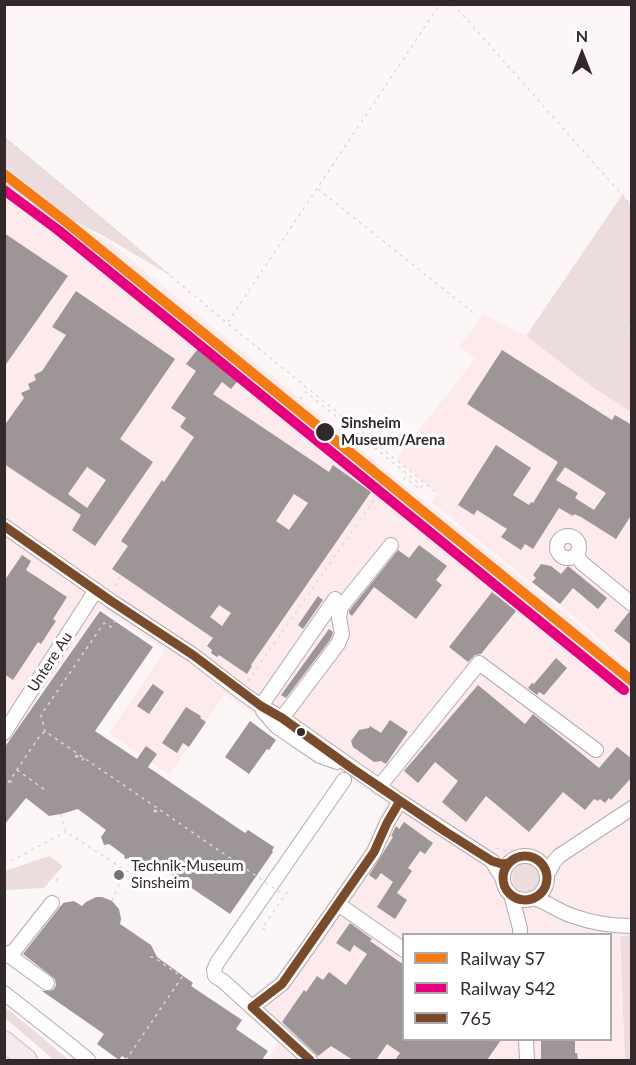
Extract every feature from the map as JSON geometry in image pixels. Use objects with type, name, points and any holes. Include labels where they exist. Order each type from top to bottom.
[{"type":"highway","points":[[4,1041],[27,1060]]},
{"type":"street","points":[[6,533],[193,655],[259,705],[312,733],[327,744],[347,773]]},
{"type":"street","points":[[282,718],[338,644],[342,634],[339,618],[341,607],[391,545]]},
{"type":"street","points":[[576,554],[582,563],[632,604]]},
{"type":"street","name":"Untere Au","points":[[4,734],[96,590]]},
{"type":"street","points":[[259,705],[335,599]]},
{"type":"street","points":[[323,616],[342,629]]},
{"type":"street","points":[[379,787],[479,663],[596,750]]},
{"type":"street","points":[[259,705],[276,726],[286,734],[347,773],[379,787],[492,861],[502,864],[520,857],[541,857],[590,836]]},
{"type":"street","points":[[310,1060],[215,976],[214,970],[347,773]]},
{"type":"street","points":[[252,1007],[282,984],[374,852],[400,801]]},
{"type":"street","points":[[520,931],[526,903],[544,889],[554,862],[559,856],[632,808]]},
{"type":"street","points":[[534,858],[544,868],[553,906]]},
{"type":"street","points":[[492,861],[511,895],[520,931]]},
{"type":"street","points":[[503,879],[509,863]]},
{"type":"street","points":[[511,895],[553,906],[574,917],[610,925],[632,926]]},
{"type":"street","points":[[5,955],[14,951],[52,903]]},
{"type":"street","points":[[338,904],[402,949]]},
{"type":"street","points":[[5,955],[47,983]]},
{"type":"street","points":[[4,993],[88,1060]]},
{"type":"street","points":[[526,1041],[527,1060]]},
{"type":"path","points":[[228,323],[440,4]]},
{"type":"path","points":[[453,4],[632,206]]},
{"type":"path","points":[[4,136],[436,493]]},
{"type":"path","points":[[317,189],[476,315]]},
{"type":"path","points":[[591,379],[632,317]]},
{"type":"path","points":[[300,399],[306,392],[422,486],[420,489],[405,478],[402,482]]},
{"type":"path","points":[[397,467],[399,463]]},
{"type":"path","points":[[366,468],[361,474],[493,582],[498,576]]},
{"type":"path","points":[[241,692],[382,489]]},
{"type":"path","points":[[115,586],[121,576]]},
{"type":"path","points":[[119,615],[111,627],[104,622],[41,716],[45,732],[285,895]]},
{"type":"path","points":[[4,789],[41,734],[45,732]]},
{"type":"path","points":[[77,755],[82,760],[84,758]]},
{"type":"path","points":[[17,770],[48,792]]},
{"type":"path","points":[[9,781],[13,782]]},
{"type":"path","points":[[155,809],[159,813],[161,810]]},
{"type":"path","points":[[61,814],[66,832],[125,870],[159,887]]},
{"type":"path","points":[[4,863],[66,832]]},
{"type":"path","points":[[112,901],[125,870]]},
{"type":"path","points":[[56,881],[60,874]]},
{"type":"path","points":[[266,930],[262,928],[288,891],[291,892]]},
{"type":"path","points":[[126,1060],[183,977],[155,958],[147,956]]},
{"type":"shaded area","points":[[4,137],[173,277],[102,235],[75,222],[5,167]]},
{"type":"shaded area","points":[[5,167],[75,222],[111,243],[403,484],[568,615],[631,670],[632,935],[620,938],[625,1060],[266,1060],[280,1041],[241,1006],[283,969],[362,854],[386,803],[225,694],[169,775],[109,733],[165,650],[100,608],[5,745]]},
{"type":"shaded area","points":[[622,195],[632,206],[631,412],[594,388],[526,336]]},
{"type":"shaded area","points":[[483,314],[526,336],[594,388],[631,412],[631,669],[589,629],[431,502],[438,493],[396,459],[475,359],[459,347]]},
{"type":"shaded area","points":[[49,856],[63,866],[44,888],[5,890],[5,871]]},
{"type":"shaded area","points":[[526,864],[536,868],[540,878],[536,888],[526,892],[516,888],[512,878],[516,868]]},
{"type":"shaded area","points":[[631,935],[632,1060],[625,1060],[620,937]]},
{"type":"shaded area","points":[[4,1007],[69,1060],[54,1060],[5,1018]]},
{"type":"building","points":[[4,233],[68,276],[4,367]]},
{"type":"building","points":[[76,291],[175,359],[120,439],[153,462],[95,546],[72,530],[81,515],[4,464],[4,426],[24,398],[21,393],[30,389],[28,384],[36,380],[34,375],[42,371],[66,335],[52,327]],"holes":[[[87,467],[106,480],[87,508],[68,494]]]},
{"type":"building","points":[[201,345],[241,377],[231,389],[222,382],[213,394],[329,472],[333,465],[371,492],[247,674],[219,655],[217,657],[211,653],[212,650],[207,646],[213,638],[112,569],[128,546],[121,541],[194,437],[180,427],[186,418],[171,408],[196,371],[186,364]],"holes":[[[294,494],[308,503],[289,530],[276,521]],[[219,605],[231,613],[222,626],[210,617]]]},
{"type":"building","points":[[502,350],[612,420],[615,415],[632,425],[632,514],[616,539],[581,517],[574,514],[573,516],[559,508],[533,549],[525,544],[521,550],[501,537],[507,529],[477,510],[474,515],[458,505],[496,445],[531,468],[513,495],[529,505],[533,503],[558,462],[467,404]],"holes":[[[565,467],[606,493],[594,510],[575,498],[578,493],[556,480]]]},
{"type":"building","points":[[419,545],[447,566],[436,580],[442,585],[416,619],[374,587],[352,616],[349,611],[398,550],[409,558]]},
{"type":"building","points":[[22,555],[31,561],[26,570],[67,597],[53,619],[56,621],[41,644],[38,642],[13,680],[4,674],[4,581]]},
{"type":"building","points":[[541,564],[551,566],[561,574],[568,566],[607,598],[598,609],[573,588],[560,604],[532,582],[536,578],[533,575]]},
{"type":"building","points":[[492,592],[516,611],[481,654],[475,655],[468,662],[449,647]]},
{"type":"building","points":[[318,596],[323,600],[303,629],[298,625]]},
{"type":"building","points":[[100,611],[153,647],[95,731],[137,759],[146,746],[157,754],[148,767],[245,833],[248,830],[274,847],[273,852],[230,914],[155,863],[149,871],[130,858],[125,859],[124,855],[109,844],[104,845],[101,837],[106,830],[78,809],[49,816],[26,798],[4,825],[4,748]]},
{"type":"building","points":[[629,612],[632,613],[632,645],[614,631]]},
{"type":"building","points":[[329,629],[333,633],[330,640],[286,698],[281,695]]},
{"type":"building","points":[[556,658],[567,668],[544,695],[539,692],[537,695],[528,688]]},
{"type":"building","points":[[153,684],[164,692],[149,714],[137,706]]},
{"type":"building","points":[[478,685],[525,724],[533,714],[599,768],[617,747],[632,759],[632,777],[611,800],[609,798],[605,803],[600,799],[598,801],[594,799],[585,810],[563,792],[529,832],[486,796],[466,822],[442,802],[458,781],[435,762],[418,783],[404,771]]},
{"type":"building","points":[[186,707],[206,722],[189,747],[183,743],[177,753],[162,743]]},
{"type":"building","points":[[390,720],[408,732],[386,764],[381,761],[374,762],[353,747],[351,741],[359,730],[370,726],[381,733]]},
{"type":"building","points":[[250,721],[276,740],[249,774],[225,757]]},
{"type":"building","points":[[404,822],[433,843],[425,854],[420,851],[408,868],[412,871],[397,893],[407,900],[395,919],[377,907],[393,882],[381,873],[376,880],[369,875],[393,837],[391,836],[396,826],[399,829]]},
{"type":"building","points":[[96,897],[112,901],[119,909],[120,924],[151,945],[157,957],[193,983],[191,986],[242,1020],[236,1029],[268,1051],[262,1060],[128,1060],[122,1056],[119,1060],[97,1044],[104,1034],[42,991],[54,989],[55,979],[23,954],[63,903],[74,901],[82,906]]},
{"type":"building","points":[[350,923],[372,939],[370,941],[402,964],[402,1041],[500,1041],[487,1060],[395,1060],[400,1053],[387,1044],[376,1060],[353,1060],[331,1046],[318,1056],[282,1022],[304,990],[306,992],[317,976],[323,980],[329,972],[346,985],[367,954],[354,945],[350,952],[336,943]]},
{"type":"building","points":[[541,1041],[575,1041],[575,1053],[577,1053],[578,1060],[541,1060]]},
{"type":"rail line","name":"S7","points":[[4,174],[632,681]]},
{"type":"rail line","name":"S42","points":[[4,190],[58,230],[624,690]]},
{"type":"transit line","name":"765","points":[[4,526],[446,832],[492,861],[502,864],[509,863]]},
{"type":"transit line","name":"765","points":[[310,1060],[252,1007],[282,984],[374,852],[400,801]]},
{"type":"transit line","name":"765","points":[[525,856],[540,863],[547,878],[540,893],[525,900],[510,893],[503,878],[510,863],[525,856]]},
{"type":"place","name":"Sinsheim Museum/Arena","points":[[325,432]]},
{"type":"place","name":"Technik-Museum Sinsheim","points":[[119,875]]}]
